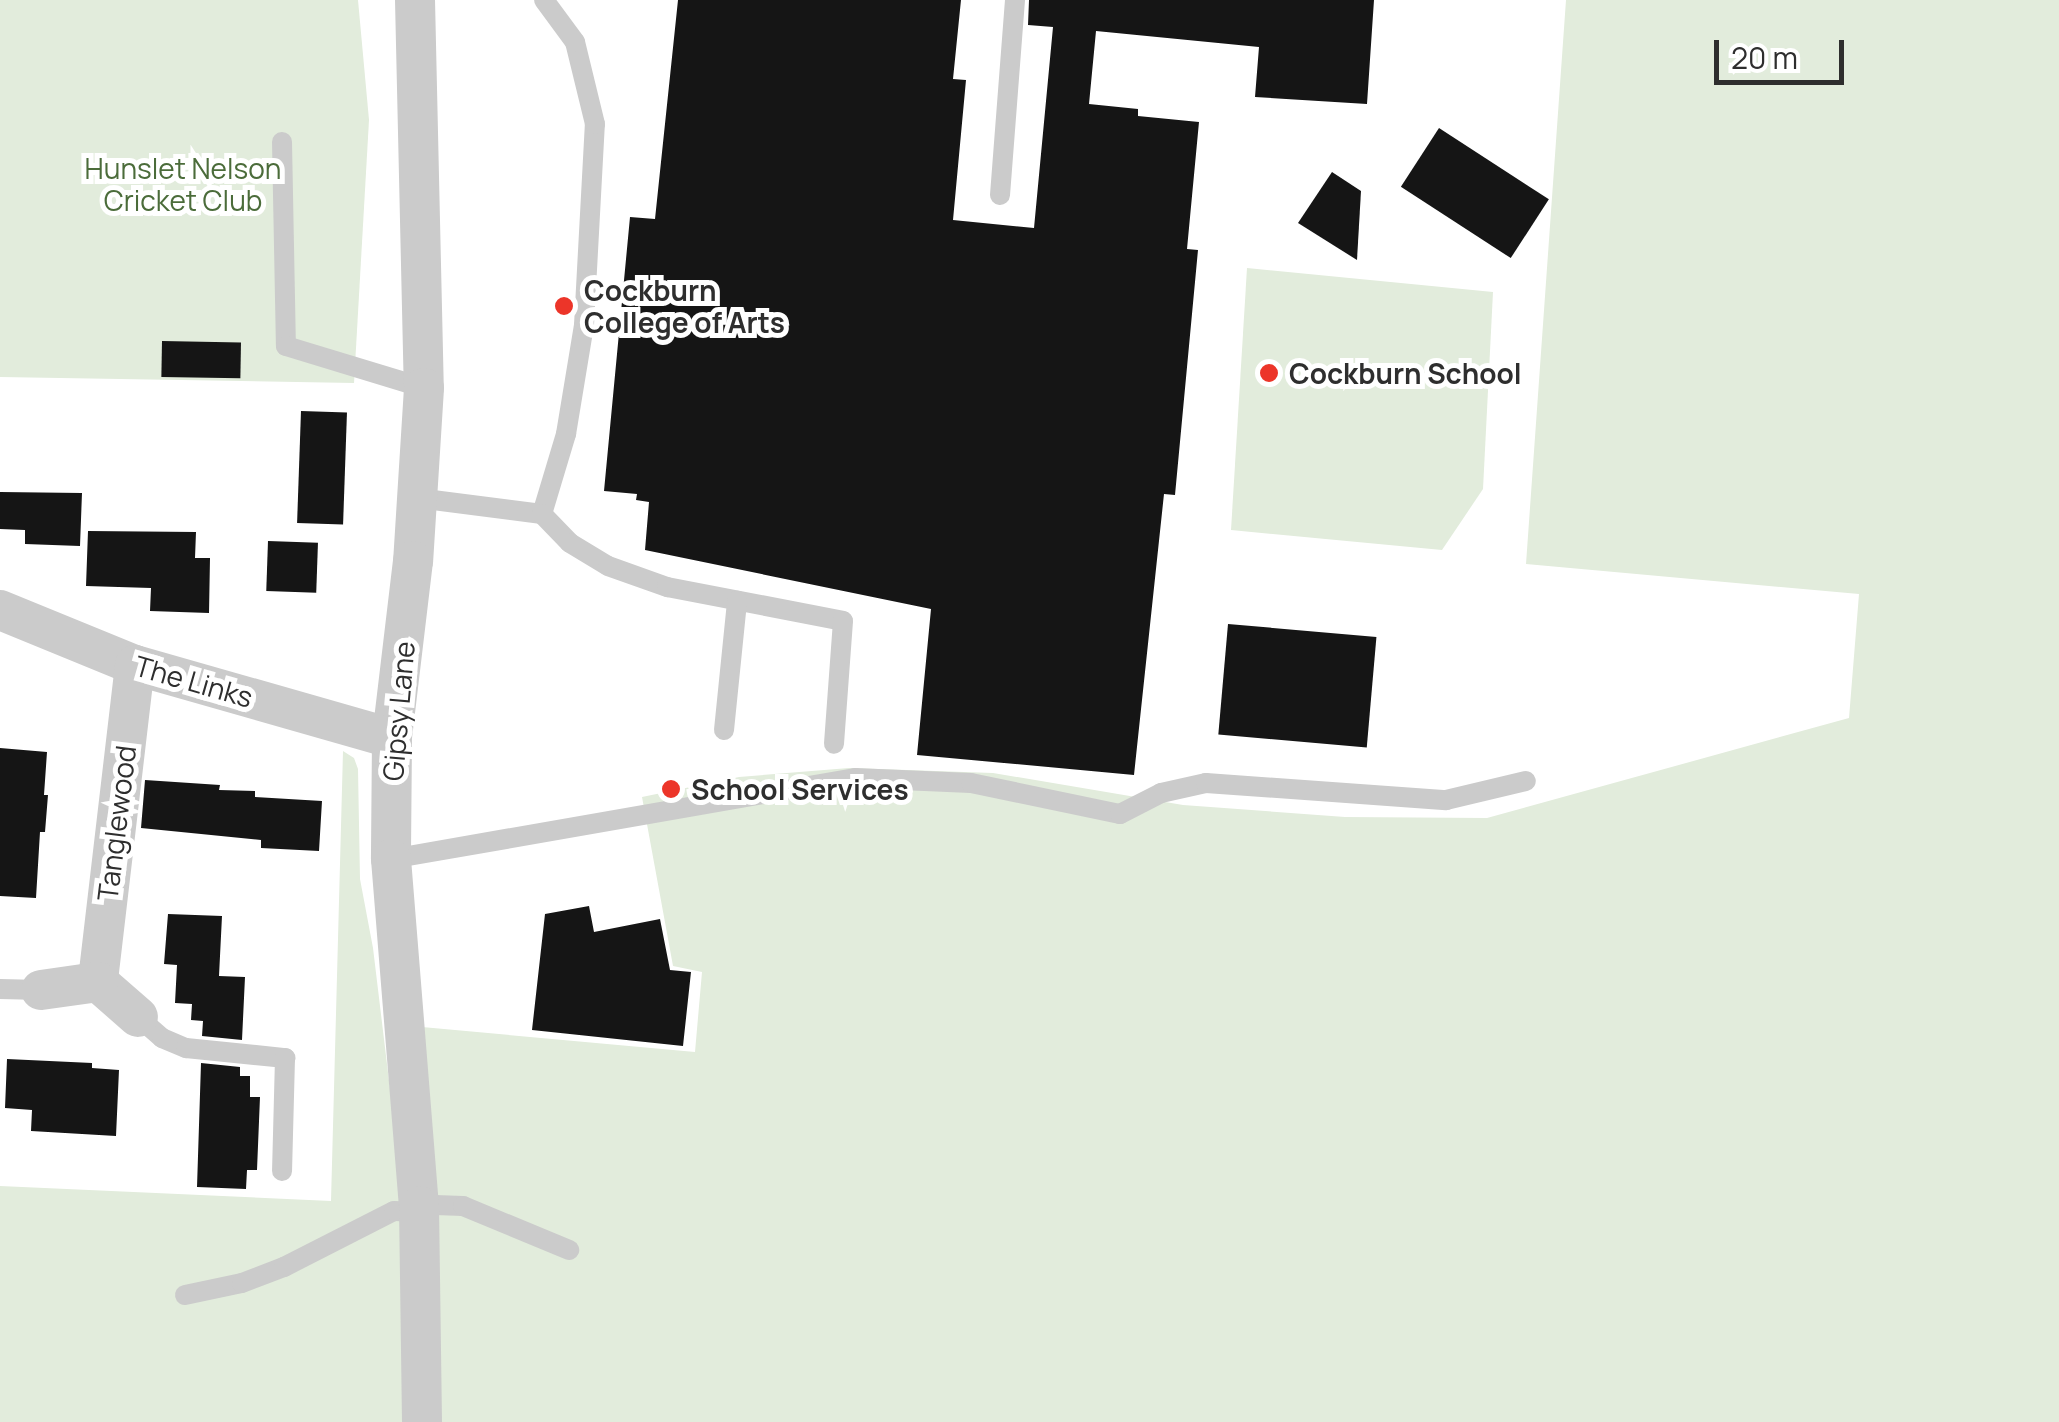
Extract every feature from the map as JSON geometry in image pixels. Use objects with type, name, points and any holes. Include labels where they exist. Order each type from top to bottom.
[{"type":"street","name":"Gipsy Lane","points":[[415,0],[424,388],[392,738],[392,859],[419,1212],[422,1422]]},
{"type":"street","name":"The Links","points":[[0,610],[134,665],[392,738]]},
{"type":"street","name":"Tanglewood","points":[[98,982],[134,665]]},
{"type":"street","points":[[41,990],[98,982],[138,1017]]},
{"type":"lane","points":[[542,514],[566,434],[584,325],[595,124],[575,42],[544,0]]},
{"type":"lane","points":[[1000,195],[1015,0]]},
{"type":"lane","points":[[282,142],[286,346],[424,388]]},
{"type":"lane","points":[[416,498],[542,514],[570,543],[608,566],[667,587],[843,621],[834,744]]},
{"type":"lane","points":[[724,730],[736,601]]},
{"type":"lane","points":[[392,859],[855,778],[971,783],[1120,814],[1161,794],[1206,783],[1446,800],[1526,781]]},
{"type":"lane","points":[[0,989],[41,990]]},
{"type":"lane","points":[[138,1017],[162,1038],[186,1048],[285,1058],[282,1171]]},
{"type":"lane","points":[[185,1295],[242,1284],[394,1211],[419,1212],[435,1205],[463,1206],[570,1250]]},
{"type":"green space","name":"Hunslet Nelson Cricket Club","points":[[0,0],[358,0],[369,120],[354,383],[0,377]]},
{"type":"green space","points":[[1566,0],[2059,0],[2059,1422],[0,1422],[0,1186],[331,1201],[343,751],[354,758],[358,769],[360,879],[373,948],[404,1205],[422,1027],[695,1052],[702,972],[673,966],[642,797],[739,777],[849,768],[993,773],[1183,805],[1345,817],[1487,818],[1849,718],[1859,594],[1526,564]]},
{"type":"green space","points":[[1247,268],[1493,292],[1483,489],[1442,550],[1231,530]]},
{"type":"building","points":[[678,0],[961,0],[953,79],[966,80],[953,220],[1034,228],[1053,27],[1028,25],[1029,0],[1374,0],[1367,104],[1255,97],[1259,47],[1096,31],[1089,104],[1138,109],[1138,116],[1199,122],[1187,249],[1198,250],[1175,495],[1164,494],[1134,775],[917,755],[931,609],[645,550],[649,502],[636,500],[637,494],[604,491],[630,217],[655,219]]},
{"type":"building","points":[[1439,128],[1549,199],[1511,258],[1401,187]]},
{"type":"building","points":[[1332,172],[1361,191],[1357,260],[1298,223]]},
{"type":"building","points":[[162,341],[241,342],[240,378],[161,377]]},
{"type":"building","points":[[301,411],[347,413],[343,525],[297,523]]},
{"type":"building","points":[[0,492],[82,493],[80,546],[25,544],[25,530],[0,529]]},
{"type":"building","points":[[88,531],[196,532],[195,558],[210,558],[209,613],[150,611],[151,588],[86,586]]},
{"type":"building","points":[[268,541],[318,543],[316,593],[266,591]]},
{"type":"building","points":[[1228,624],[1376,637],[1367,748],[1218,735]]},
{"type":"building","points":[[0,748],[47,752],[44,795],[48,795],[45,832],[40,832],[36,898],[0,896]]},
{"type":"building","points":[[145,780],[220,785],[219,790],[255,791],[255,797],[322,801],[319,851],[261,848],[261,840],[141,828]]},
{"type":"building","points":[[589,906],[594,932],[660,919],[670,970],[691,972],[683,1046],[532,1030],[545,914]]},
{"type":"building","points":[[168,914],[222,916],[219,976],[245,977],[242,1040],[202,1036],[203,1021],[191,1020],[192,1004],[175,1003],[177,965],[164,964]]},
{"type":"building","points":[[7,1059],[92,1063],[92,1068],[119,1070],[116,1136],[31,1131],[32,1110],[5,1108]]},
{"type":"building","points":[[201,1063],[240,1067],[240,1076],[250,1076],[250,1097],[260,1097],[257,1170],[247,1170],[246,1189],[197,1187]]},
{"type":"place","name":"Cockburn College of Arts","points":[[564,306]]},
{"type":"place","name":"Cockburn School","points":[[1269,373]]},
{"type":"place","name":"School Services","points":[[671,789]]}]
